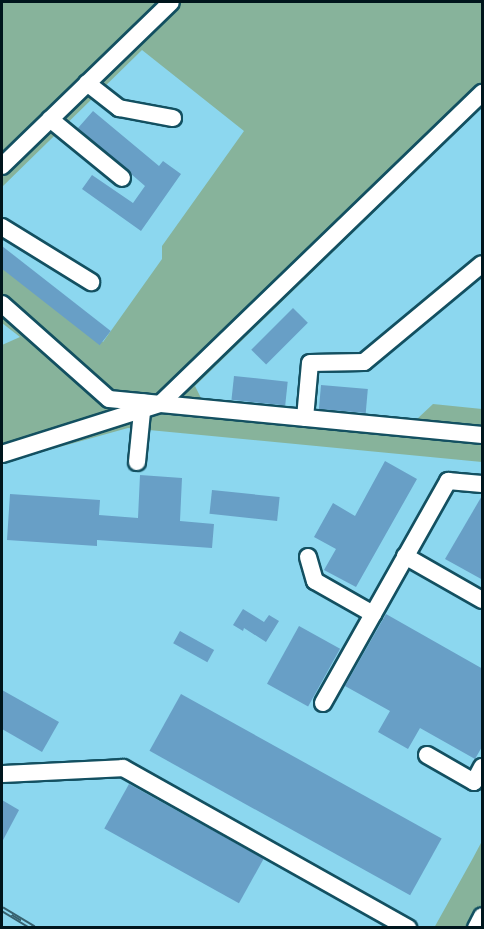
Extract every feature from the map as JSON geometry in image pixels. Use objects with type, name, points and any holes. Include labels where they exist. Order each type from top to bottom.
[{"type":"street","points":[[2,166],[171,2]]},
{"type":"street","points":[[87,83],[118,108],[173,118]]},
{"type":"street","points":[[160,404],[483,93]]},
{"type":"street","points":[[50,119],[122,178]]},
{"type":"street","points":[[2,227],[91,282]]},
{"type":"street","points":[[305,418],[310,363],[364,362],[483,264]]},
{"type":"street","points":[[2,304],[109,399],[142,406]]},
{"type":"street","points":[[107,421],[109,399]]},
{"type":"street","points":[[2,454],[107,421],[142,406],[160,404],[483,435]]},
{"type":"street","points":[[137,462],[142,406]]},
{"type":"street","points":[[323,703],[448,481],[483,484]]},
{"type":"street","points":[[405,556],[483,600]]},
{"type":"street","points":[[308,558],[315,581],[373,614]]},
{"type":"street","points":[[427,755],[474,782],[483,767]]},
{"type":"street","points":[[2,774],[123,768],[408,927]]},
{"type":"street","points":[[476,927],[483,916]]},
{"type":"green space","points":[[2,2],[482,2],[482,107],[195,386],[201,398],[416,420],[433,404],[482,409],[482,462],[128,428],[2,463],[2,345],[20,337],[2,323],[2,264],[103,342],[162,259],[162,246],[244,131],[142,50],[2,187]]},
{"type":"green space","points":[[482,841],[482,927],[434,928],[473,858]]},
{"type":"building","points":[[93,111],[159,166],[163,161],[181,174],[141,231],[82,189],[92,175],[133,203],[145,186],[78,128]]},
{"type":"building","points":[[2,246],[111,331],[100,345],[2,269]]},
{"type":"building","points":[[293,308],[308,323],[266,365],[251,350]]},
{"type":"building","points":[[234,376],[288,382],[285,406],[231,400]]},
{"type":"building","points":[[321,385],[368,389],[366,413],[319,409]]},
{"type":"building","points":[[385,461],[417,479],[356,587],[324,570],[336,549],[314,537],[333,503],[355,516]]},
{"type":"building","points":[[140,475],[182,478],[180,521],[214,524],[212,548],[97,540],[97,546],[7,540],[10,494],[100,500],[99,515],[138,518]]},
{"type":"building","points":[[212,490],[280,497],[277,521],[209,514]]},
{"type":"building","points":[[483,494],[483,580],[445,559]]},
{"type":"building","points":[[243,609],[264,622],[269,615],[279,621],[266,642],[244,628],[243,631],[233,625]]},
{"type":"building","points":[[386,614],[483,669],[483,745],[475,759],[420,728],[408,749],[378,732],[390,711],[345,686]]},
{"type":"building","points":[[299,626],[340,649],[308,707],[267,684]]},
{"type":"building","points":[[180,631],[214,650],[207,662],[173,643]]},
{"type":"building","points":[[2,690],[59,722],[42,752],[2,729]]},
{"type":"building","points":[[181,694],[442,838],[410,895],[149,751]]},
{"type":"building","points":[[129,784],[264,859],[239,903],[104,829]]},
{"type":"building","points":[[2,800],[19,810],[2,842]]},
{"type":"railway","points":[[2,909],[34,928]]}]
